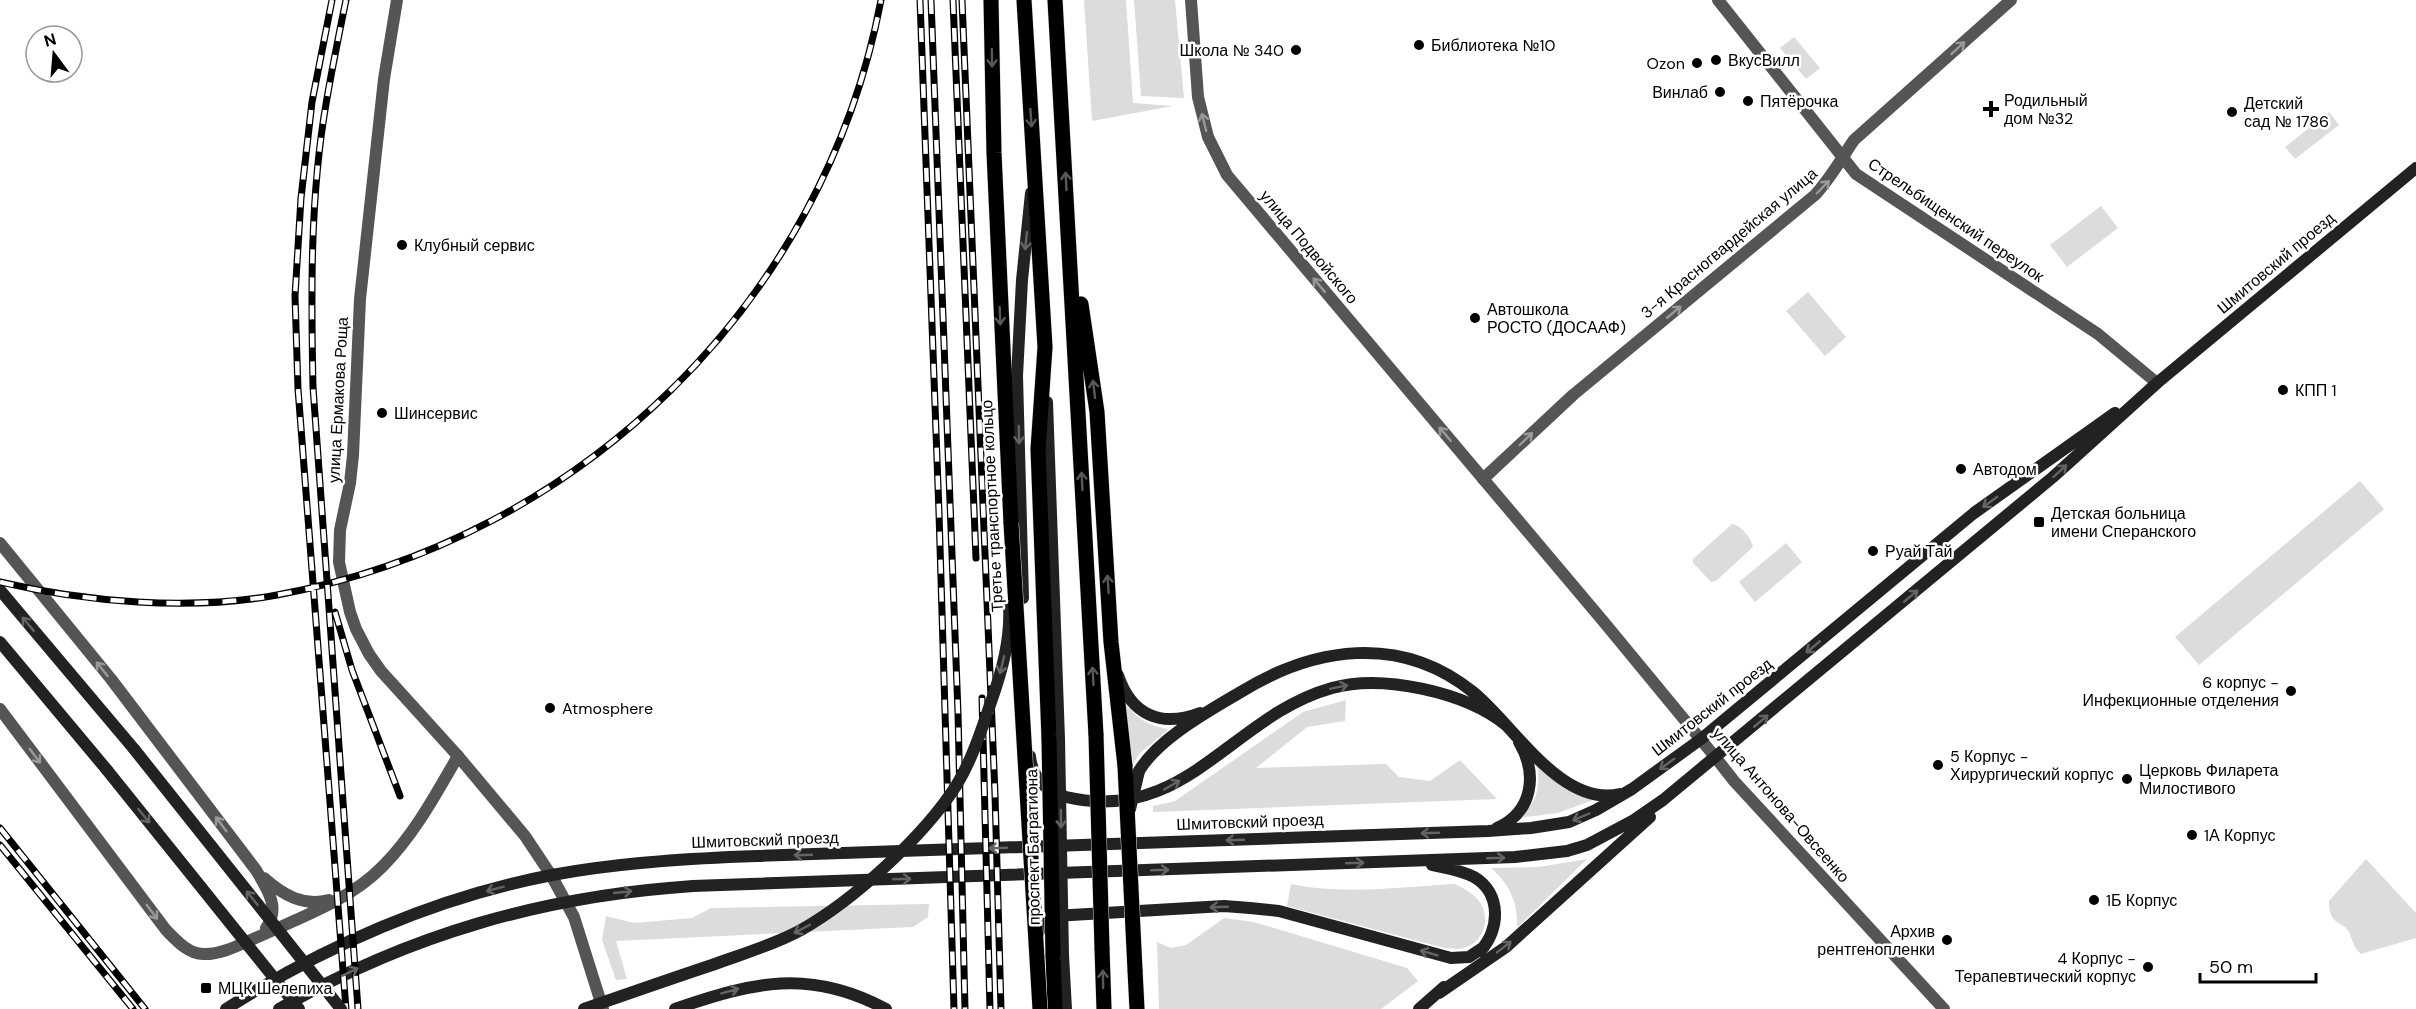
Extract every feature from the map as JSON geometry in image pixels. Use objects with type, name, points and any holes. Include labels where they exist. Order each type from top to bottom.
[{"type":"main road","name":"Третье транспортное кольцо","points":[[991,0],[995,176],[1037,1009]]},
{"type":"main road","points":[[1024,0],[1034,162],[1022,280],[1017,376],[1030,760],[1036,777],[1050,791],[1087,800],[1123,800],[1146,797],[1178,783],[1286,707],[1316,694],[1346,685],[1382,684],[1425,690],[1488,712],[1560,778],[1581,791],[1606,796],[1632,789]]},
{"type":"main road","points":[[1055,0],[1096,735],[1104,1009]]},
{"type":"main road","name":"проспект Багратиона","points":[[1034,162],[1045,347],[1038,449],[1054,739],[1058,955],[1055,1009]]},
{"type":"main road","name":"Шмитовский проезд","points":[[279,1009],[333,980],[416,944],[487,920],[566,901],[617,893],[702,886],[1533,856],[1567,851],[1587,845],[1634,820],[1716,758],[2053,477],[2157,383],[2416,168]]},
{"type":"main road","points":[[1069,239],[1090,357],[1097,412],[1111,642],[1132,769],[1128,819],[1138,1009]]},
{"type":"main road","name":"Шмитовский проезд","points":[[226,1009],[293,969],[375,931],[462,899],[551,875],[625,864],[692,859],[1488,831],[1569,822],[1596,810],[1632,789],[1701,739],[1974,513],[2157,383]]},
{"type":"main road","points":[[584,1009],[744,954],[798,931],[843,903],[922,830],[941,807],[971,757],[998,681],[1008,635],[1008,537],[1011,523]]},
{"type":"main road","points":[[0,590],[134,749],[341,1009]]},
{"type":"main road","points":[[0,642],[107,770],[299,1009]]},
{"type":"main road","points":[[1111,642],[1122,686],[1133,704],[1149,715],[1160,718],[1180,719],[1198,714],[1268,676],[1303,662],[1334,654],[1376,653],[1420,663],[1449,676],[1477,695],[1509,730],[1522,747],[1529,766],[1531,786],[1525,806],[1514,818],[1488,831]]},
{"type":"main road","points":[[1132,769],[1223,702]]},
{"type":"main road","points":[[1419,1009],[1521,934],[1716,758]]},
{"type":"main road","points":[[1417,861],[1474,877],[1487,889],[1494,905],[1495,922],[1492,937],[1439,993]]},
{"type":"main road","points":[[1037,1009],[1034,959],[1036,938],[1043,922],[1054,916],[1244,907],[1279,911],[1443,957],[1463,958],[1484,947]]},
{"type":"main road","points":[[1058,955],[1066,1009]]},
{"type":"main road","points":[[675,1009],[744,987],[790,982],[842,990],[886,1009]]},
{"type":"street","name":"улица Ермакова Роща","points":[[397,0],[384,79],[360,299],[353,455],[340,530],[339,562],[350,612],[369,654],[381,671],[458,756],[525,836],[551,875],[574,917],[603,1009]]},
{"type":"street","name":"улица Подвойского","points":[[1191,0],[1197,97],[1208,137],[1227,175],[1483,479]]},
{"type":"street","name":"Стрельбищенский переулок","points":[[1718,0],[1842,157],[1863,180],[2098,334],[2157,383]]},
{"type":"street","name":"3-я Красногвардейская улица","points":[[1483,479],[1573,395],[1815,195],[1831,179],[1854,140],[2011,0]]},
{"type":"street","name":"улица Антонова-Овсеенко","points":[[1483,479],[1734,781],[1944,1009]]},
{"type":"street","points":[[0,543],[111,679],[256,870],[268,891],[273,905],[273,916],[267,927],[254,939]]},
{"type":"street","points":[[0,709],[166,930],[178,943],[202,955],[217,953],[254,939],[322,908],[365,883],[402,844],[424,813],[458,756]]},
{"type":"street","points":[[256,870],[272,886],[288,897],[303,902],[321,903],[339,898]]},
{"type":"shaded area","points":[[1084,0],[1126,0],[1133,103],[1173,106],[1092,121]]},
{"type":"shaded area","points":[[1134,0],[1175,0],[1184,98],[1141,96]]},
{"type":"shaded area","points":[[1794,37],[1820,68],[1806,79],[1780,48]]},
{"type":"shaded area","points":[[2329,112],[2339,125],[2295,159],[2285,147]]},
{"type":"shaded area","points":[[2101,206],[2118,228],[2067,267],[2050,245]]},
{"type":"shaded area","points":[[1808,292],[1846,337],[1825,356],[1786,311]]},
{"type":"shaded area","points":[[2360,481],[2384,509],[2199,665],[2175,637]]},
{"type":"shaded area","points":[[1732,524],[1746,533],[1753,547],[1716,581],[1711,582],[1693,563],[1693,559]]},
{"type":"shaded area","points":[[1786,543],[1802,562],[1755,602],[1739,582]]},
{"type":"shaded area","points":[[1346,700],[1345,721],[1307,727],[1256,768],[1386,764],[1399,777],[1430,781],[1460,760],[1497,799],[1153,812],[1153,806],[1175,801],[1303,712]]},
{"type":"shaded area","points":[[1125,703],[1144,721],[1169,729],[1140,753],[1133,764]]},
{"type":"shaded area","points":[[1537,760],[1596,799],[1558,813],[1519,818],[1531,805],[1537,792]]},
{"type":"shaded area","points":[[1587,859],[1517,928],[1512,895],[1491,868],[1539,867]]},
{"type":"shaded area","points":[[2366,859],[2416,913],[2416,938],[2361,954],[2346,928],[2331,915],[2329,901]]},
{"type":"shaded area","points":[[1291,884],[1352,890],[1455,884],[1479,900],[1484,911],[1485,924],[1480,937],[1470,946],[1458,949],[1444,948],[1287,906]]},
{"type":"shaded area","points":[[929,904],[928,917],[913,927],[616,941],[627,979],[616,980],[602,940],[606,916],[634,923],[692,918],[711,908]]},
{"type":"shaded area","points":[[1224,918],[1254,922],[1407,968],[1418,981],[1381,1009],[1159,1009],[1157,942],[1171,948],[1186,945]]},
{"type":"railway","points":[[332,0],[312,102],[301,198],[295,296],[298,389],[346,1009]]},
{"type":"railway","points":[[346,0],[326,104],[317,174],[313,245],[312,352],[358,1009]]},
{"type":"railway","points":[[0,582],[67,595],[138,602],[209,603],[277,595],[387,566],[490,521],[585,462],[671,391],[744,307],[805,213],[851,110],[881,0]]},
{"type":"railway","points":[[920,0],[954,1009]]},
{"type":"railway","points":[[931,0],[958,713],[965,1009]]},
{"type":"railway","points":[[953,0],[976,558]]},
{"type":"railway","points":[[962,0],[995,794],[1001,1009]]},
{"type":"railway","points":[[335,612],[352,670],[400,796]]},
{"type":"railway","points":[[982,698],[990,1009]]},
{"type":"railway","points":[[0,828],[145,1009]]},
{"type":"railway","points":[[0,845],[133,1009]]},
{"type":"place","name":"Библиотека №10","points":[[1419,45]]},
{"type":"place","name":"Школа № 340","points":[[1296,50]]},
{"type":"place","name":"ВкусВилл","points":[[1716,60]]},
{"type":"place","name":"Ozon","points":[[1697,63]]},
{"type":"place","name":"Винлаб","points":[[1720,92]]},
{"type":"place","name":"Пятёрочка","points":[[1748,101]]},
{"type":"place","name":"Родильный дом №32","points":[[1991,109]]},
{"type":"place","name":"Детский сад № 1786","points":[[2232,112]]},
{"type":"place","name":"Клубный сервис","points":[[402,245]]},
{"type":"place","name":"Автошкола РОСТО (ДОСААФ)","points":[[1475,318]]},
{"type":"place","name":"КПП 1","points":[[2283,390]]},
{"type":"place","name":"Шинсервис","points":[[382,413]]},
{"type":"place","name":"Автодом","points":[[1961,469]]},
{"type":"place","name":"Детская больница имени Сперанского","points":[[2039,522]]},
{"type":"place","name":"Руай Тай","points":[[1873,551]]},
{"type":"place","name":"6 корпус - Инфекционные отделения","points":[[2291,691]]},
{"type":"place","name":"Atmosphere","points":[[550,708]]},
{"type":"place","name":"5 Корпус - Хирургический корпус","points":[[1938,765]]},
{"type":"place","name":"Церковь Филарета Милостивого","points":[[2127,779]]},
{"type":"place","name":"1А Корпус","points":[[2192,835]]},
{"type":"place","name":"1Б Корпус","points":[[2094,900]]},
{"type":"place","name":"Архив рентгенопленки","points":[[1947,940]]},
{"type":"place","name":"4 Корпус - Терапевтический корпус","points":[[2148,967]]},
{"type":"place","name":"МЦК Шелепиха","points":[[206,988]]}]
